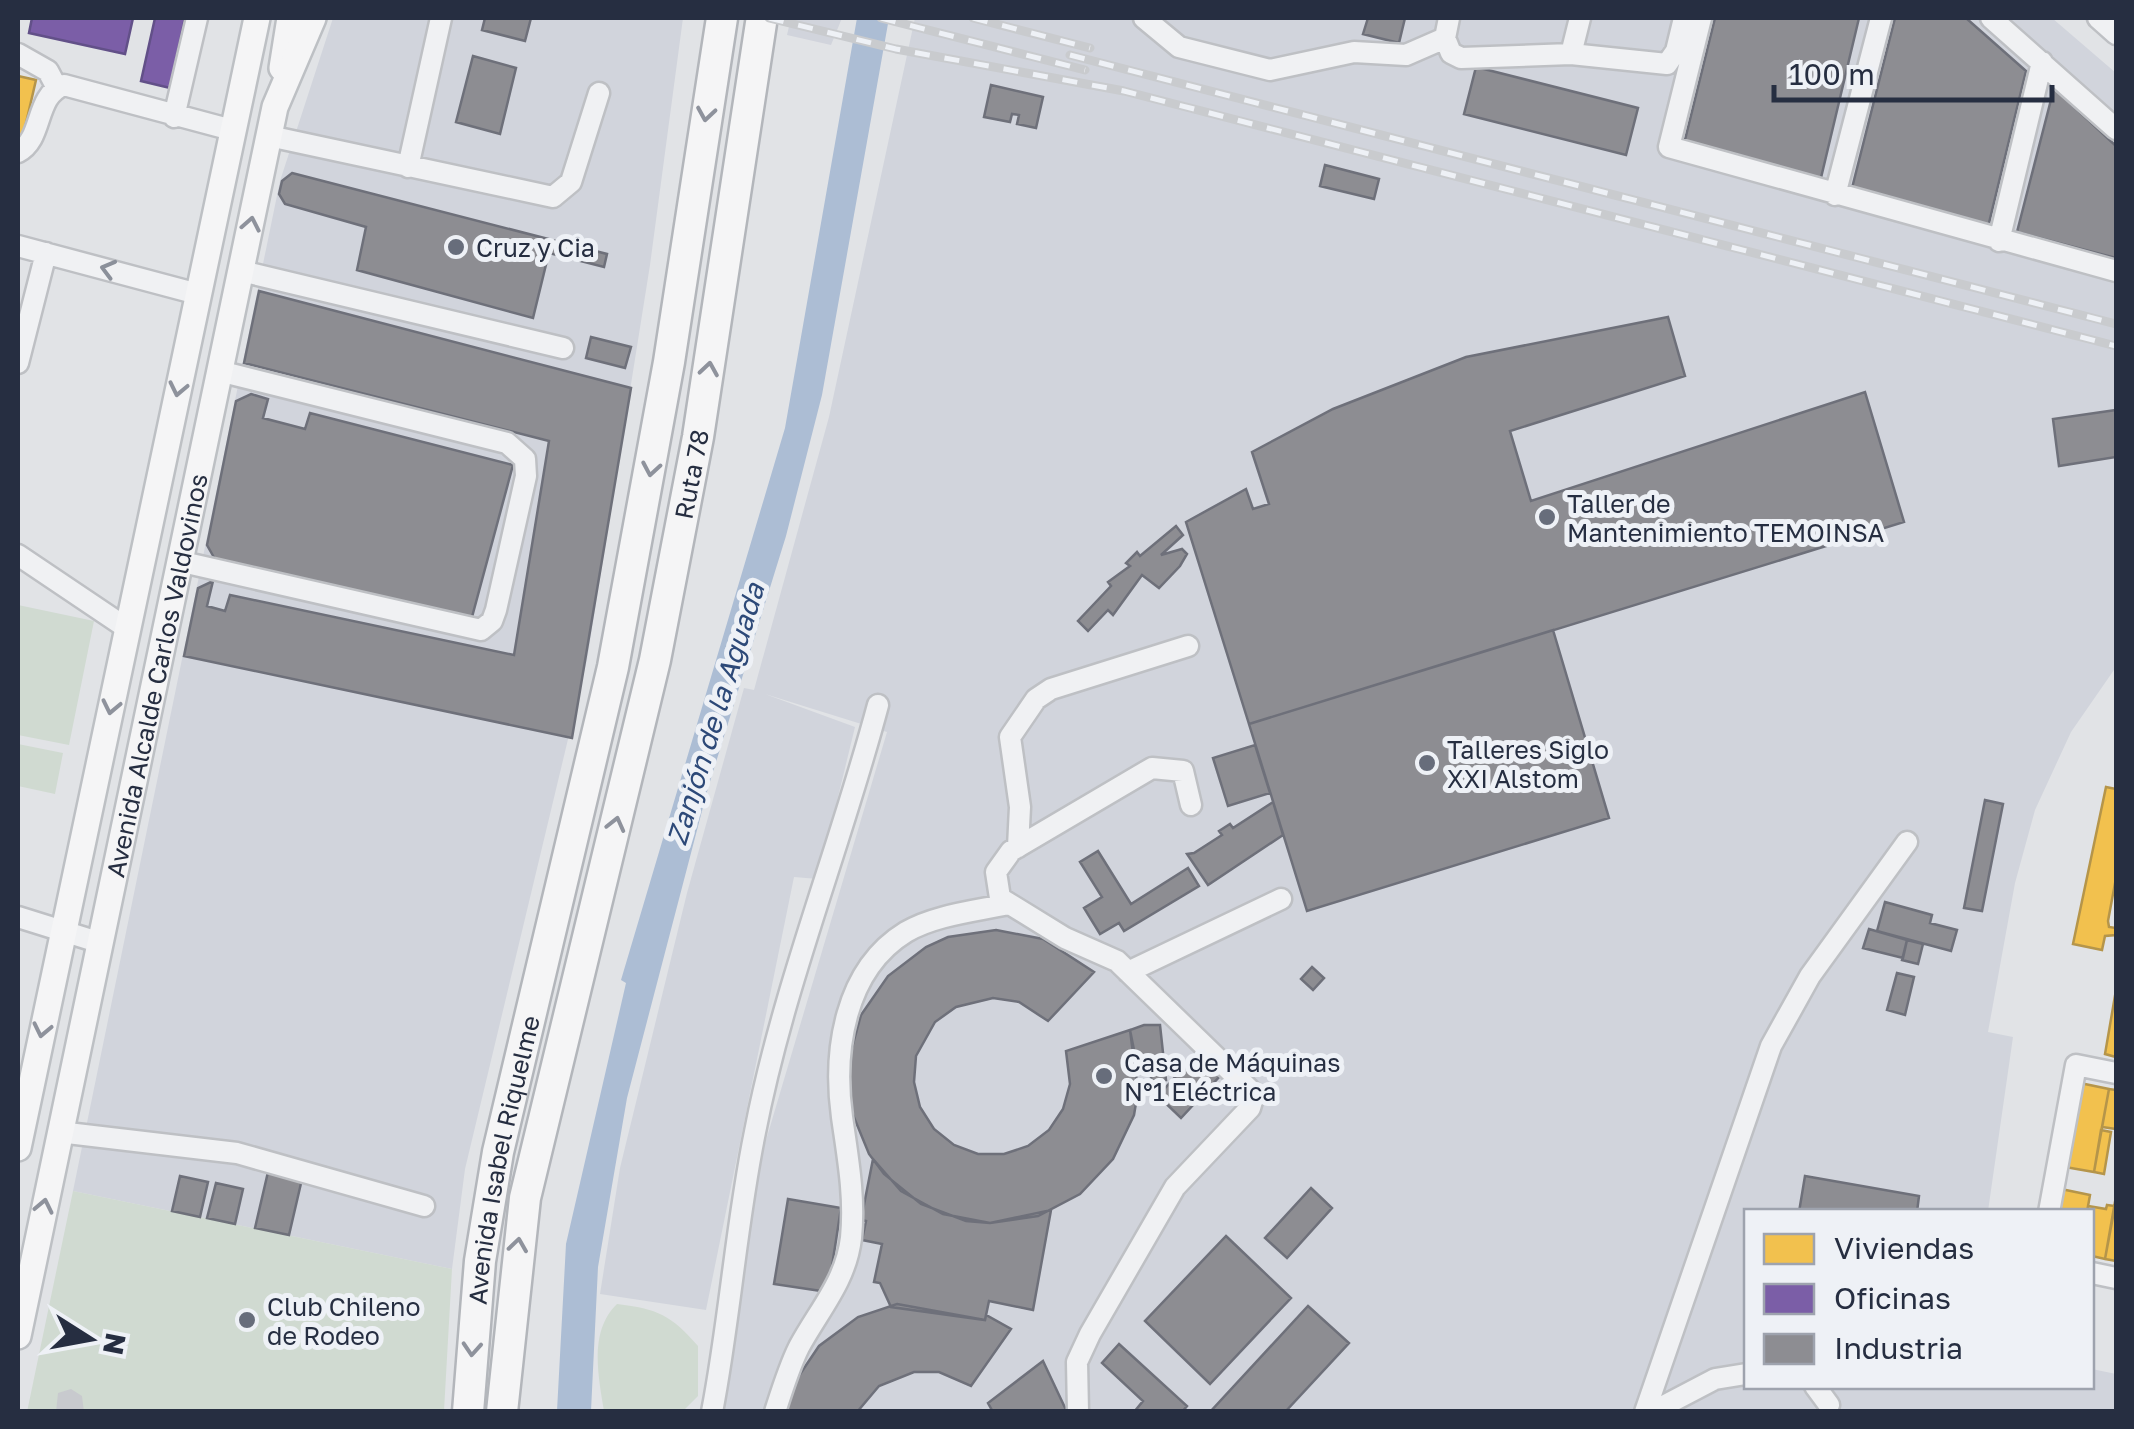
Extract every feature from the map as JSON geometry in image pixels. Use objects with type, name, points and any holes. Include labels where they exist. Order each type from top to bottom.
[{"type":"highway","name":"Ruta 78","points":[[558,911],[614,667],[646,499],[722,18]]},
{"type":"highway","name":"Ruta 78","points":[[592,919],[655,660],[680,532],[760,23]]},
{"type":"highway","name":"Avenida Isabel Riquelme","points":[[468,1412],[480,1262],[494,1168],[558,911]]},
{"type":"highway","name":"Avenida Isabel Riquelme","points":[[502,1412],[528,1182],[592,919]]},
{"type":"main road","name":"Avenida Alcalde Carlos Valdovinos","points":[[18,1148],[257,18]]},
{"type":"main road","points":[[276,108],[290,18]]},
{"type":"main road","name":"Avenida Alcalde Carlos Valdovinos","points":[[18,1336],[269,136],[276,108],[312,18]]},
{"type":"main road","points":[[198,294],[213,314],[221,362]]},
{"type":"street","points":[[174,117],[197,18]]},
{"type":"street","points":[[408,167],[441,18]]},
{"type":"street","points":[[1144,18],[1179,47],[1270,70],[1354,52],[1406,55],[1447,28],[1450,53],[1460,58],[1571,54],[1667,64],[1676,51],[1684,18]]},
{"type":"street","points":[[1571,54],[1580,18]]},
{"type":"street","points":[[1700,18],[1669,147],[2116,271]]},
{"type":"street","points":[[1835,194],[1881,18]]},
{"type":"street","points":[[1990,18],[2116,128]]},
{"type":"street","points":[[2098,18],[2116,34]]},
{"type":"street","points":[[18,54],[48,72],[56,88]]},
{"type":"street","points":[[1999,241],[2042,62]]},
{"type":"street","points":[[18,152],[30,142],[47,98],[64,86],[232,130]]},
{"type":"street","points":[[269,136],[553,197],[571,182],[599,93]]},
{"type":"street","points":[[18,246],[198,294]]},
{"type":"street","points":[[18,363],[46,253]]},
{"type":"street","points":[[242,270],[563,348]]},
{"type":"street","points":[[178,561],[481,630],[492,621],[496,610],[526,476],[525,459],[507,442],[221,362]]},
{"type":"street","points":[[18,556],[128,629]]},
{"type":"street","points":[[1018,847],[1020,807],[1010,738],[1036,699],[1051,689],[1188,646]]},
{"type":"street","points":[[712,1412],[754,1132],[802,954],[878,706]]},
{"type":"street","points":[[1078,1412],[1077,1362],[1090,1334],[1175,1187],[1254,1099],[1241,1079],[1108,954],[1066,938],[1008,904],[995,884],[996,872],[1002,859],[1018,847],[1158,766],[1184,771],[1191,806]]},
{"type":"street","points":[[1020,807],[1057,824]]},
{"type":"street","points":[[1648,1412],[1771,1046],[1810,976],[1908,842]]},
{"type":"street","points":[[1128,972],[1281,899]]},
{"type":"street","points":[[775,1412],[799,1347],[833,1294],[847,1260],[854,1186],[840,1070],[842,1031],[855,992],[882,953],[908,931],[1008,904]]},
{"type":"street","points":[[18,918],[98,942]]},
{"type":"street","points":[[2050,1209],[2076,1065],[2116,1073]]},
{"type":"street","points":[[59,1132],[237,1153],[424,1206]]},
{"type":"street","points":[[1648,1412],[1715,1379],[1744,1374]]},
{"type":"street","points":[[1818,1389],[1829,1404]]},
{"type":"shaded area","points":[[333,18],[683,18],[650,265],[587,660],[465,1169],[452,1269],[73,1191],[280,181]]},
{"type":"shaded area","points":[[791,18],[842,18],[831,45],[787,35]]},
{"type":"shaded area","points":[[915,18],[2052,18],[2116,73],[2116,667],[2071,732],[2035,810],[2015,883],[1988,1032],[2013,1037],[1988,1209],[1744,1209],[1744,1389],[2094,1389],[2094,1369],[2116,1374],[2116,1411],[718,1411],[764,1147],[887,732],[765,694],[855,727],[818,879],[794,877],[706,1310],[600,1294],[620,1168],[687,893],[744,688],[754,690],[829,417]]},
{"type":"shaded area","points":[[18,605],[94,621],[69,745],[18,735]]},
{"type":"shaded area","points":[[18,744],[63,753],[55,794],[18,786]]},
{"type":"shaded area","name":"Club Chileno de Rodeo","points":[[73,1191],[452,1269],[444,1411],[27,1412]]},
{"type":"shaded area","points":[[617,1304],[663,1315],[698,1346],[698,1396],[683,1411],[604,1411],[599,1340],[608,1315]]},
{"type":"water","name":"Zanjón de la Aguada","points":[[857,18],[889,18],[822,395],[786,536],[708,788],[627,1098],[598,1267],[591,1411],[557,1411],[566,1244],[626,983],[621,980],[785,428]]},
{"type":"building: Viviendas","points":[[18,76],[36,80],[23,136],[18,134]]},
{"type":"building: Viviendas","points":[[2106,787],[2116,789],[2116,878],[2108,921],[2109,927],[2116,928],[2116,935],[2105,936],[2102,950],[2073,944]]},
{"type":"building: Viviendas","points":[[2116,990],[2116,1057],[2105,1054]]},
{"type":"building: Viviendas","points":[[2080,1083],[2109,1089],[2094,1172],[2065,1167]]},
{"type":"building: Viviendas","points":[[2109,1089],[2116,1090],[2116,1129],[2102,1127]]},
{"type":"building: Viviendas","points":[[2101,1130],[2111,1132],[2104,1174],[2094,1172]]},
{"type":"building: Viviendas","points":[[2061,1189],[2090,1195],[2088,1209],[2058,1209]]},
{"type":"building: Viviendas","points":[[2116,1196],[2116,1261],[2105,1259]]},
{"type":"building: Viviendas","points":[[2107,1205],[2115,1206],[2105,1259],[2094,1256],[2094,1209],[2088,1209],[2088,1206],[2106,1209]]},
{"type":"building: Oficinas","points":[[32,18],[133,18],[125,54],[29,33]]},
{"type":"building: Oficinas","points":[[155,18],[185,18],[170,88],[141,81]]},
{"type":"building: Industria","points":[[485,18],[531,18],[525,41],[482,30]]},
{"type":"building: Industria","points":[[1368,18],[1405,18],[1399,43],[1363,34]]},
{"type":"building: Industria","points":[[1715,18],[1859,18],[1820,182],[1683,148]]},
{"type":"building: Industria","points":[[1895,18],[1966,18],[2026,71],[1988,227],[1851,192]]},
{"type":"building: Industria","points":[[473,56],[516,68],[500,134],[456,122]]},
{"type":"building: Industria","points":[[1476,67],[1638,108],[1626,155],[1464,114]]},
{"type":"building: Industria","points":[[991,85],[1043,97],[1036,128],[1017,124],[1019,115],[1012,114],[1010,122],[984,117]]},
{"type":"building: Industria","points":[[2054,88],[2116,146],[2116,258],[2017,232]]},
{"type":"building: Industria","points":[[1325,165],[1379,179],[1374,199],[1320,186]]},
{"type":"building: Industria","name":"Cruz y Cia","points":[[292,173],[552,240],[533,318],[357,270],[366,227],[285,204],[279,194],[282,181]]},
{"type":"building: Industria","points":[[552,240],[607,254],[604,267],[549,253]]},
{"type":"building: Industria","points":[[259,291],[631,388],[572,738],[184,656],[198,588],[213,581],[207,606],[225,611],[230,595],[514,655],[549,441],[244,363]]},
{"type":"building: Industria","name":"Taller de Mantenimiento TEMOINSA","points":[[1668,317],[1685,376],[1510,431],[1531,501],[1865,392],[1904,522],[1249,724],[1186,522],[1246,489],[1253,509],[1269,504],[1252,452],[1333,409],[1466,357]]},
{"type":"building: Industria","points":[[591,337],[631,347],[625,368],[586,358]]},
{"type":"building: Industria","points":[[251,394],[268,399],[263,418],[305,429],[310,413],[513,465],[472,617],[216,561],[207,545],[236,401]]},
{"type":"building: Industria","points":[[2116,410],[2116,457],[2059,466],[2053,419]]},
{"type":"building: Industria","points":[[1176,526],[1183,535],[1161,555],[1182,549],[1187,554],[1180,566],[1159,588],[1142,575],[1113,615],[1108,610],[1088,631],[1078,621],[1111,586],[1108,582],[1130,566],[1126,563],[1137,552],[1140,556]]},
{"type":"building: Industria","name":"Talleres Siglo XXI Alstom","points":[[1553,630],[1609,818],[1307,911],[1249,724]]},
{"type":"building: Industria","points":[[1255,745],[1270,793],[1228,806],[1213,758]]},
{"type":"building: Industria","points":[[1985,800],[2003,804],[1982,911],[1964,908]]},
{"type":"building: Industria","points":[[1273,802],[1283,835],[1208,885],[1187,854],[1222,835],[1219,831],[1230,824],[1233,828]]},
{"type":"building: Industria","points":[[1098,851],[1131,904],[1188,868],[1199,886],[1124,931],[1119,923],[1100,934],[1084,908],[1102,897],[1080,862]]},
{"type":"building: Industria","points":[[1885,902],[1932,915],[1930,923],[1957,930],[1951,951],[1877,931]]},
{"type":"building: Industria","points":[[1869,929],[1907,940],[1903,958],[1863,948]]},
{"type":"building: Industria","name":"Casa de Máquinas N°1 Eléctrica","points":[[996,930],[1043,939],[1094,972],[1048,1021],[1019,1002],[993,998],[956,1007],[935,1022],[916,1056],[914,1082],[920,1107],[934,1129],[954,1145],[978,1154],[1004,1154],[1028,1146],[1049,1130],[1063,1109],[1070,1084],[1066,1051],[1130,1030],[1138,1091],[1134,1115],[1113,1159],[1080,1194],[1038,1216],[990,1223],[966,1221],[921,1204],[884,1174],[869,1154],[851,1110],[848,1062],[861,1015],[888,976],[926,947],[948,937]]},
{"type":"building: Industria","points":[[1907,940],[1923,944],[1918,964],[1902,960]]},
{"type":"building: Industria","points":[[1312,967],[1324,978],[1313,990],[1301,979]]},
{"type":"building: Industria","points":[[1897,973],[1914,977],[1905,1015],[1887,1010]]},
{"type":"building: Industria","points":[[1160,1025],[1166,1080],[1151,1081],[1151,1067],[1138,1070],[1130,1030]]},
{"type":"building: Industria","points":[[1196,1054],[1220,1076],[1181,1118],[1158,1096]]},
{"type":"building: Industria","points":[[873,1159],[901,1191],[943,1214],[990,1223],[1051,1210],[1033,1310],[989,1301],[985,1320],[891,1307],[880,1283],[874,1282],[882,1244],[862,1240],[866,1221],[861,1220]]},
{"type":"building: Industria","points":[[268,1172],[302,1179],[289,1235],[255,1228]]},
{"type":"building: Industria","points":[[180,1176],[208,1182],[200,1217],[172,1211]]},
{"type":"building: Industria","points":[[1805,1176],[1919,1196],[1917,1209],[1800,1209]]},
{"type":"building: Industria","points":[[216,1183],[243,1189],[235,1224],[207,1218]]},
{"type":"building: Industria","points":[[1311,1188],[1332,1208],[1287,1258],[1265,1238]]},
{"type":"building: Industria","points":[[788,1199],[841,1208],[828,1292],[774,1284]]},
{"type":"building: Industria","points":[[1226,1236],[1291,1298],[1210,1384],[1145,1321]]},
{"type":"building: Industria","points":[[897,1304],[985,1320],[986,1315],[1011,1329],[971,1386],[939,1372],[914,1372],[879,1386],[857,1412],[783,1412],[792,1386],[819,1346],[858,1317]]},
{"type":"building: Industria","points":[[1308,1306],[1349,1343],[1285,1412],[1210,1412]]},
{"type":"building: Industria","points":[[1119,1344],[1187,1406],[1182,1412],[1134,1412],[1143,1401],[1102,1363]]},
{"type":"building: Industria","points":[[1043,1361],[1067,1412],[993,1412],[988,1403]]},
{"type":"building: Otros","points":[[71,1389],[82,1396],[84,1412],[56,1412],[58,1393]]},
{"type":"railway","points":[[769,18],[896,49],[1124,91],[2116,346]]},
{"type":"railway","points":[[881,18],[1085,70]]},
{"type":"railway","points":[[973,18],[1090,48]]},
{"type":"railway","points":[[1070,55],[2116,324]]},
{"type":"place","name":"Cruz y Cia","points":[[456,247]]},
{"type":"place","name":"Taller de Mantenimiento TEMOINSA","points":[[1547,517]]},
{"type":"place","name":"Talleres Siglo XXI Alstom","points":[[1427,763]]},
{"type":"place","name":"Casa de Máquinas N°1 Eléctrica","points":[[1104,1076]]},
{"type":"place","name":"Club Chileno de Rodeo","points":[[247,1320]]}]
